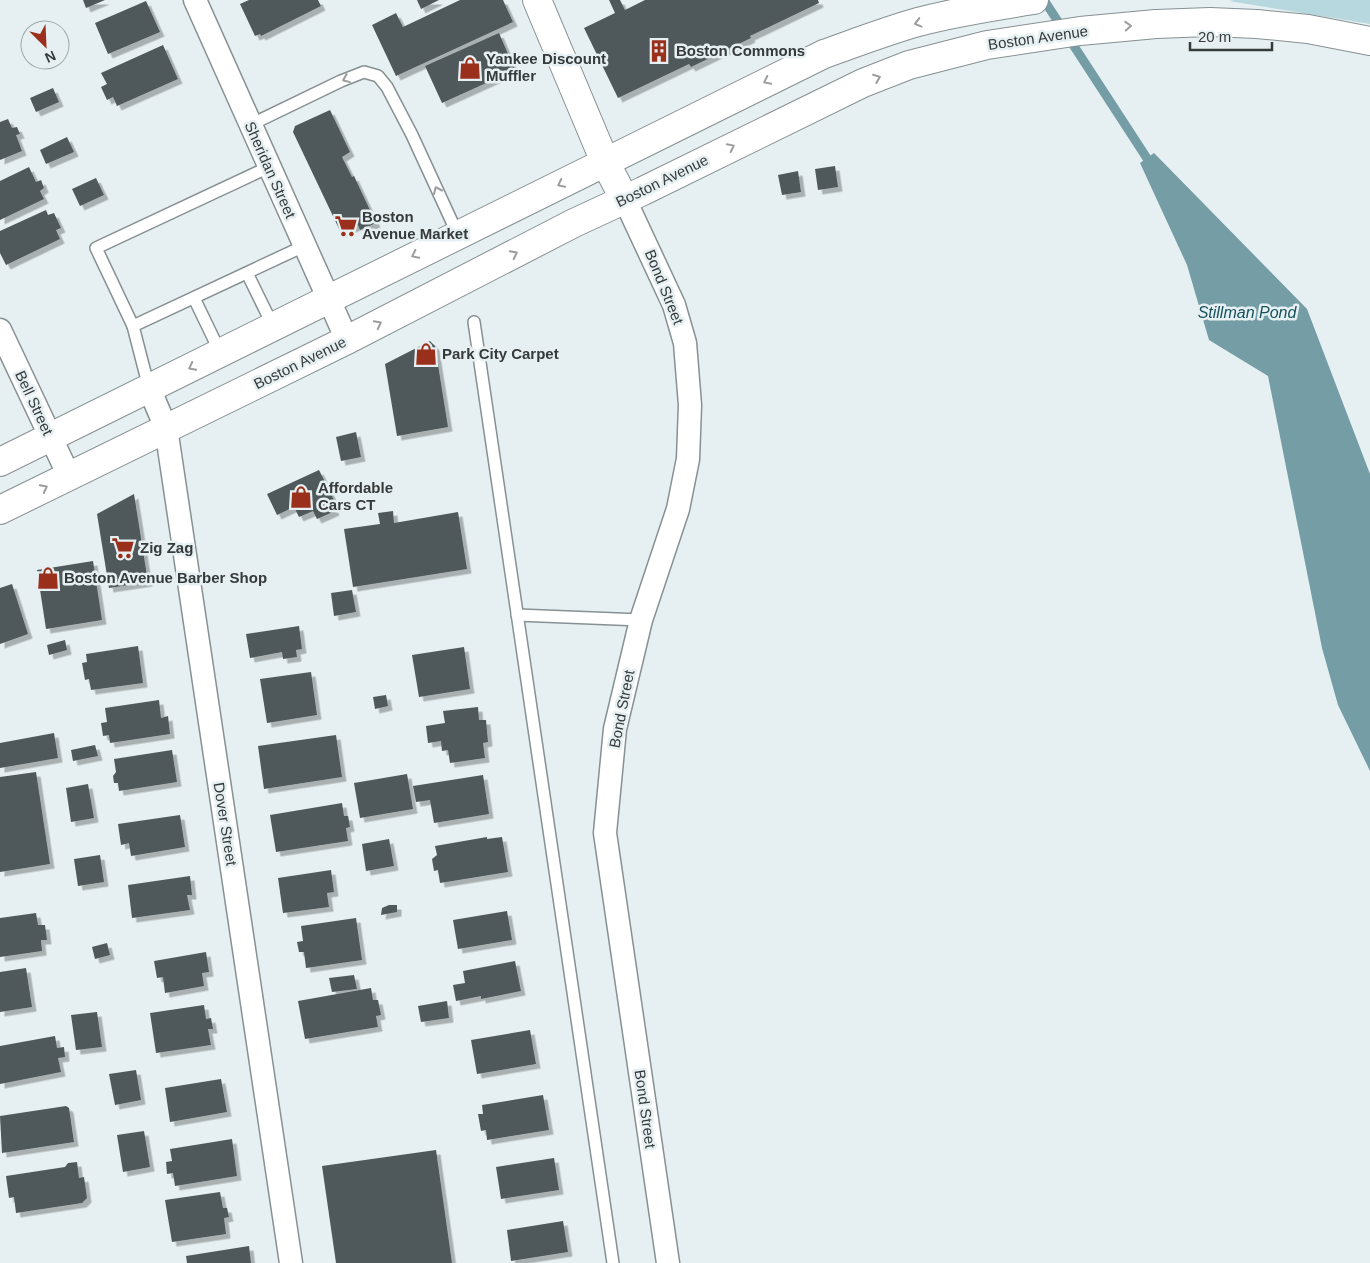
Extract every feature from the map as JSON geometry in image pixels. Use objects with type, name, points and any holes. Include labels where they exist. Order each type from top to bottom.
[{"type":"main road","points":[[0,462],[824,54],[871,36],[919,22],[966,11],[1034,0]]},
{"type":"main road","points":[[542,2],[605,162],[625,200]]},
{"type":"main road","name":"Boston Avenue","points":[[0,510],[346,340],[574,223],[625,200],[863,83],[909,65],[987,45],[1080,31],[1156,24],[1257,24],[1308,29],[1370,40]]},
{"type":"main road","points":[[458,235],[475,274]]},
{"type":"street","name":"Sheridan Street","points":[[194,0],[346,340]]},
{"type":"street","name":"Bond Street","points":[[625,200],[674,305],[685,343],[690,405],[688,459],[678,509],[641,620],[615,728],[605,833],[668,1263]]},
{"type":"street","name":"Bell Street","points":[[0,330],[69,476]]},
{"type":"street","name":"Dover Street","points":[[149,388],[166,428],[291,1263]]},
{"type":"lane","points":[[250,125],[341,81],[364,72],[378,76],[387,87],[412,135],[458,235]]},
{"type":"lane","points":[[149,388],[133,326],[96,248],[269,167]]},
{"type":"lane","points":[[133,326],[304,246]]},
{"type":"lane","points":[[247,273],[273,326]]},
{"type":"lane","points":[[194,298],[220,352]]},
{"type":"lane","points":[[474,322],[613,1263]]},
{"type":"lane","points":[[517,615],[641,620]]},
{"type":"shaded area","points":[[1370,0],[1370,24],[1229,1]]},
{"type":"water","name":"Stillman Pond","points":[[1154,153],[1307,309],[1370,474],[1370,771],[1338,705],[1322,648],[1268,376],[1209,340],[1187,265],[1140,163]]},
{"type":"building","points":[[83,0],[105,0],[86,8]]},
{"type":"building","points":[[249,0],[318,0],[321,6],[261,36],[260,34],[255,36],[240,4]]},
{"type":"building","points":[[417,0],[439,0],[421,9]]},
{"type":"building","points":[[460,0],[503,0],[513,22],[396,76],[372,25],[396,13],[403,27]]},
{"type":"building","name":"Boston Commons","points":[[609,0],[620,0],[625,10],[645,0],[818,0],[819,3],[691,67],[689,64],[618,98],[584,28],[615,13]]},
{"type":"building","points":[[146,1],[160,32],[108,54],[95,23]]},
{"type":"building","name":"Yankee Discount Muffler","points":[[499,33],[515,70],[442,103],[425,66]]},
{"type":"building","points":[[163,45],[178,79],[117,106],[113,97],[107,100],[101,87],[107,84],[101,73]]},
{"type":"building","points":[[53,88],[59,102],[36,112],[30,98]]},
{"type":"building","points":[[330,110],[350,152],[342,157],[352,177],[354,176],[376,223],[360,230],[358,225],[341,233],[293,132],[295,126]]},
{"type":"building","points":[[8,119],[12,128],[17,127],[20,134],[16,135],[22,151],[0,160],[0,122]]},
{"type":"building","points":[[67,137],[74,152],[46,164],[40,150]]},
{"type":"building","points":[[835,166],[838,187],[818,190],[815,169]]},
{"type":"building","points":[[29,167],[36,182],[41,180],[44,188],[40,191],[44,199],[0,220],[0,181]]},
{"type":"building","points":[[798,171],[801,192],[782,195],[778,175]]},
{"type":"building","points":[[96,178],[104,195],[80,206],[72,189]]},
{"type":"building","points":[[46,210],[48,215],[54,213],[61,228],[56,230],[60,239],[6,265],[0,253],[0,231]]},
{"type":"building","points":[[430,341],[435,346],[448,427],[397,436],[385,364]]},
{"type":"building","points":[[356,432],[361,457],[341,461],[336,437]]},
{"type":"building","name":"Affordable Cars CT","points":[[319,470],[334,500],[331,502],[335,511],[317,519],[313,511],[299,517],[294,507],[277,515],[267,494]]},
{"type":"building","name":"Zig Zag","points":[[134,494],[148,582],[109,588],[97,514]]},
{"type":"building","points":[[393,511],[394,523],[458,512],[467,569],[353,587],[344,529],[380,524],[378,513]]},
{"type":"building","points":[[93,561],[102,620],[46,629],[37,570]]},
{"type":"building","points":[[12,584],[28,634],[0,644],[0,588]]},
{"type":"building","points":[[352,590],[356,612],[334,616],[331,593]]},
{"type":"building","points":[[299,626],[302,649],[296,650],[297,657],[283,659],[282,652],[250,658],[246,634]]},
{"type":"building","points":[[65,640],[67,650],[49,655],[47,645]]},
{"type":"building","points":[[138,646],[143,683],[91,690],[89,679],[85,680],[82,663],[87,662],[86,654]]},
{"type":"building","points":[[464,647],[470,689],[419,697],[412,655]]},
{"type":"building","points":[[311,672],[317,715],[267,723],[260,679]]},
{"type":"building","points":[[386,695],[388,706],[375,709],[373,697]]},
{"type":"building","points":[[159,700],[161,718],[168,716],[170,734],[110,743],[109,735],[103,736],[101,723],[107,722],[105,708]]},
{"type":"building","points":[[478,707],[479,720],[486,720],[488,742],[483,743],[485,758],[450,763],[448,750],[442,751],[441,741],[428,743],[426,726],[445,723],[443,711]]},
{"type":"building","points":[[54,733],[58,758],[0,768],[0,743]]},
{"type":"building","points":[[336,735],[342,777],[264,789],[258,746]]},
{"type":"building","points":[[95,745],[98,756],[73,761],[71,750]]},
{"type":"building","points":[[172,750],[177,782],[119,791],[118,783],[114,783],[113,776],[116,772],[114,759]]},
{"type":"building","points":[[36,772],[50,864],[0,872],[0,777]]},
{"type":"building","points":[[407,774],[413,809],[360,818],[354,783]]},
{"type":"building","points":[[483,775],[489,814],[434,823],[430,800],[416,802],[413,786]]},
{"type":"building","points":[[88,784],[94,818],[71,822],[66,788]]},
{"type":"building","points":[[342,803],[344,816],[348,816],[350,827],[346,828],[348,841],[276,852],[270,815]]},
{"type":"building","points":[[180,815],[185,847],[131,856],[129,843],[121,845],[118,824]]},
{"type":"building","points":[[487,837],[487,839],[502,837],[508,872],[440,883],[438,870],[434,871],[432,859],[437,855],[435,846]]},
{"type":"building","points":[[389,839],[394,866],[366,871],[362,844]]},
{"type":"building","points":[[100,855],[104,882],[78,886],[74,859]]},
{"type":"building","points":[[331,870],[334,892],[327,893],[329,907],[283,913],[278,878]]},
{"type":"building","points":[[190,876],[192,895],[187,895],[190,910],[132,918],[128,885]]},
{"type":"building","points":[[389,905],[397,905],[397,912],[381,915],[382,908]]},
{"type":"building","points":[[507,911],[512,940],[458,949],[453,920]]},
{"type":"building","points":[[36,913],[38,925],[45,925],[47,940],[41,940],[42,951],[0,957],[0,918]]},
{"type":"building","points":[[356,918],[362,960],[306,968],[304,952],[299,952],[297,942],[303,941],[301,926]]},
{"type":"building","points":[[107,943],[110,955],[95,959],[92,947]]},
{"type":"building","points":[[206,952],[209,972],[202,973],[204,986],[165,993],[163,977],[157,978],[154,961]]},
{"type":"building","points":[[515,961],[521,991],[481,999],[481,996],[456,1001],[453,985],[465,983],[463,971]]},
{"type":"building","points":[[26,968],[32,1007],[0,1012],[0,972]]},
{"type":"building","points":[[354,975],[357,989],[332,992],[329,978]]},
{"type":"building","points":[[371,988],[373,1000],[378,1000],[381,1015],[376,1016],[378,1027],[305,1039],[298,1001]]},
{"type":"building","points":[[447,1001],[449,1018],[421,1022],[418,1006]]},
{"type":"building","points":[[204,1005],[206,1019],[211,1018],[213,1029],[208,1029],[211,1045],[156,1053],[150,1013]]},
{"type":"building","points":[[97,1012],[102,1047],[76,1050],[71,1015]]},
{"type":"building","points":[[530,1030],[536,1064],[477,1074],[471,1040]]},
{"type":"building","points":[[55,1036],[57,1048],[64,1047],[65,1057],[58,1058],[61,1072],[0,1084],[0,1046]]},
{"type":"building","points":[[136,1070],[141,1100],[115,1105],[109,1074]]},
{"type":"building","points":[[221,1079],[227,1112],[170,1122],[165,1088]]},
{"type":"building","points":[[543,1095],[549,1130],[487,1140],[486,1130],[481,1131],[478,1114],[483,1114],[482,1105]]},
{"type":"building","points":[[66,1106],[69,1108],[74,1142],[2,1153],[0,1116]]},
{"type":"building","points":[[144,1131],[150,1167],[123,1172],[117,1135]]},
{"type":"building","points":[[232,1139],[237,1176],[175,1186],[173,1173],[167,1174],[166,1162],[172,1161],[170,1149]]},
{"type":"building","points":[[436,1150],[452,1263],[336,1263],[322,1166]]},
{"type":"building","points":[[554,1158],[559,1190],[501,1199],[496,1167]]},
{"type":"building","points":[[77,1162],[79,1178],[84,1177],[87,1198],[82,1203],[16,1213],[14,1197],[9,1198],[6,1176],[65,1167],[68,1163]]},
{"type":"building","points":[[220,1192],[223,1208],[227,1208],[229,1217],[224,1218],[226,1234],[172,1242],[165,1200]]},
{"type":"building","points":[[563,1221],[568,1252],[511,1261],[507,1230]]},
{"type":"building","points":[[249,1246],[251,1263],[187,1263],[186,1256]]},
{"type":"waterway","points":[[1044,0],[1152,166]]},
{"type":"place","name":"Boston Commons","points":[[659,51]]},
{"type":"place","name":"Yankee Discount Muffler","points":[[470,68]]},
{"type":"place","name":"Boston Avenue Market","points":[[346,226]]},
{"type":"place","name":"Park City Carpet","points":[[426,354]]},
{"type":"place","name":"Affordable Cars CT","points":[[301,497]]},
{"type":"place","name":"Zig Zag","points":[[123,548]]},
{"type":"place","name":"Boston Avenue Barber Shop","points":[[48,578]]}]
